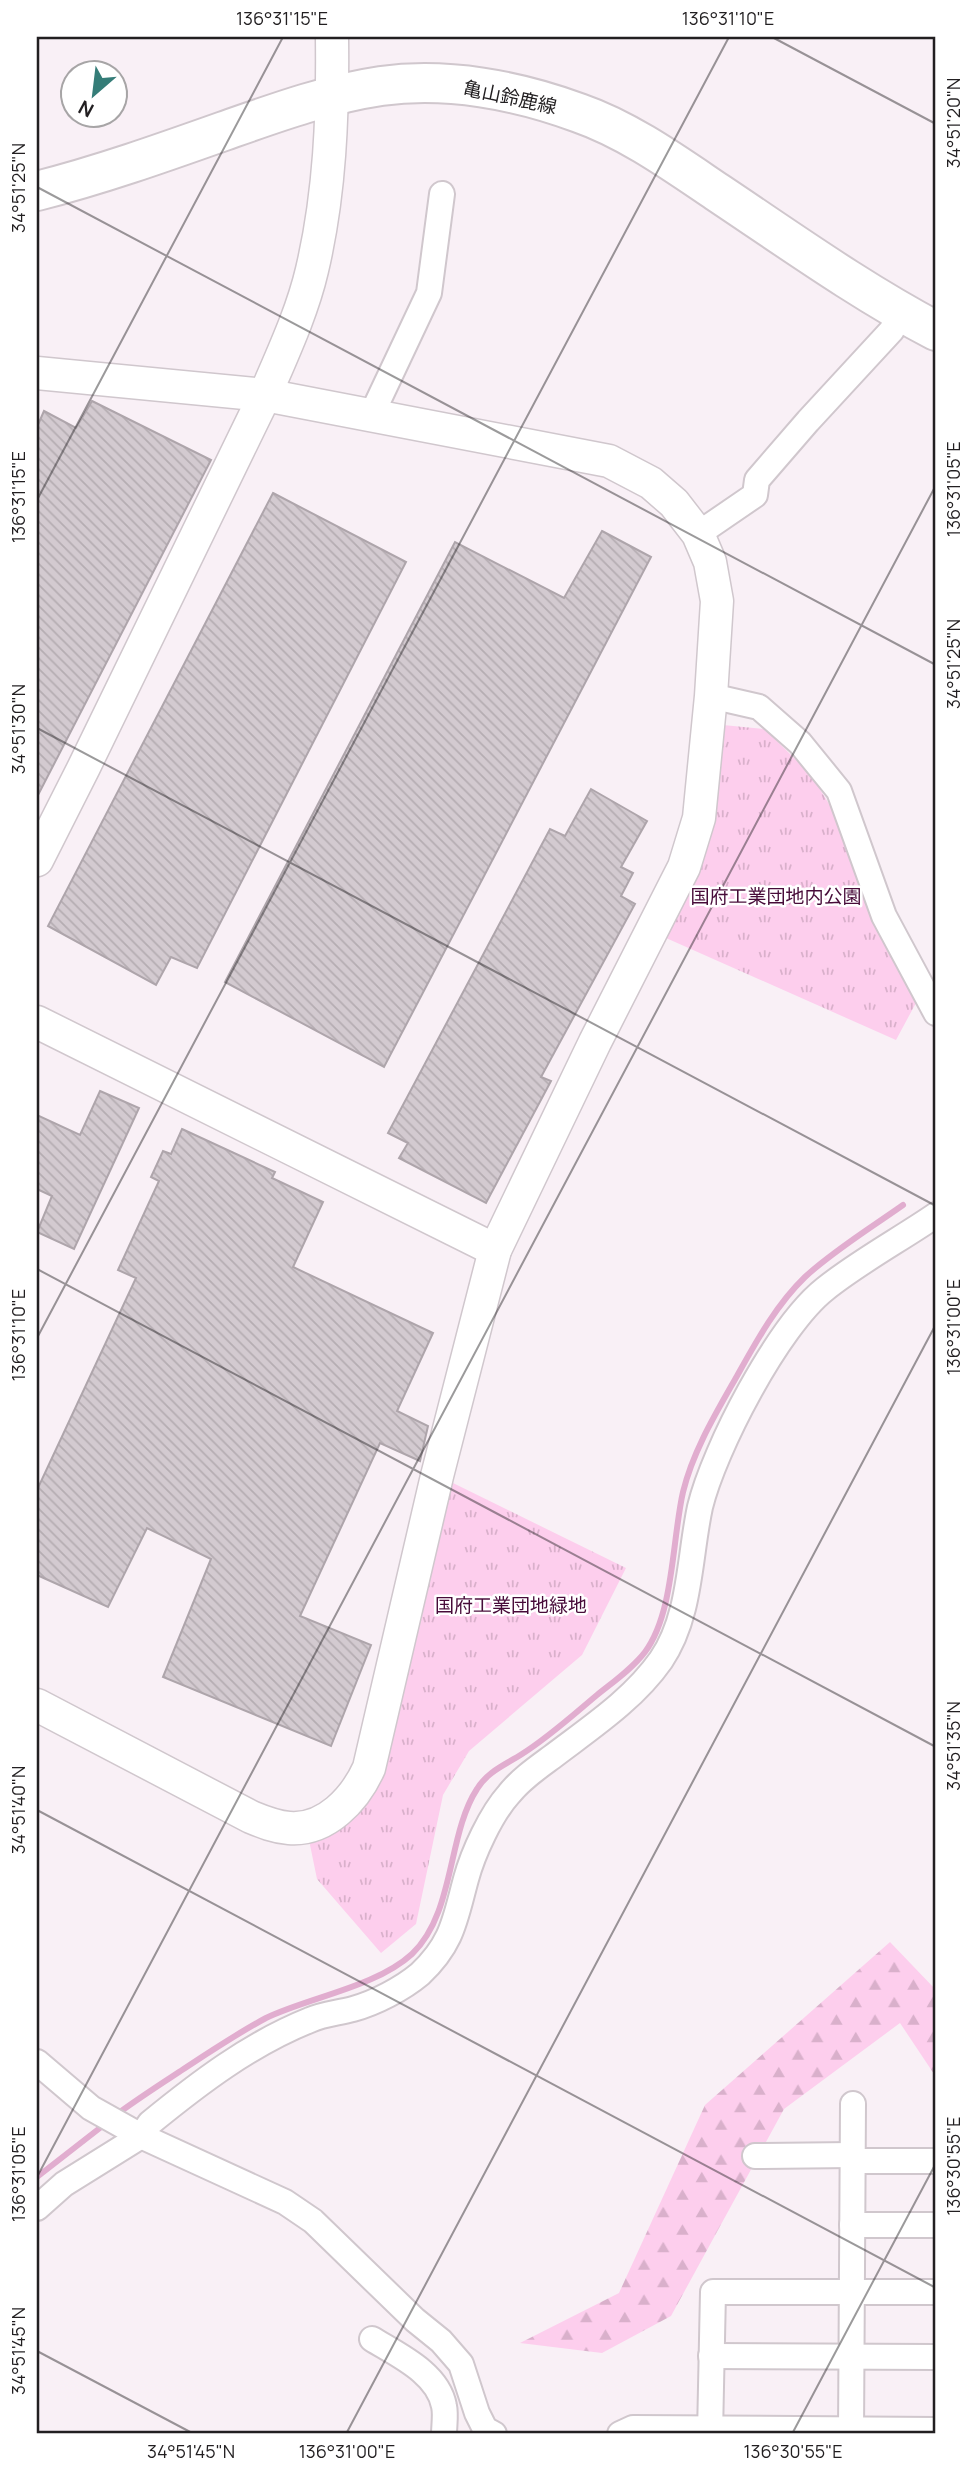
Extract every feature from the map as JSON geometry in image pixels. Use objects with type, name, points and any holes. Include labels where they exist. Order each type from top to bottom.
[{"type":"main road","name":"亀山鈴鹿線","points":[[37,191],[91,177],[333,96],[382,86],[441,83],[488,89],[528,97],[581,113],[628,136],[898,312],[936,331]]},
{"type":"street","points":[[37,860],[265,395],[290,333],[311,272],[324,206],[333,96],[332,37]]},
{"type":"street","points":[[371,416],[429,293],[442,194]]},
{"type":"street","points":[[706,529],[755,495],[757,480],[892,330],[898,312]]},
{"type":"street","points":[[37,373],[265,395],[608,461],[652,483],[706,529],[716,601],[711,696],[699,818],[684,867],[595,1042],[495,1250],[437,1476],[369,1768],[362,1784],[344,1806],[327,1818],[293,1828],[274,1826],[251,1817],[37,1705]]},
{"type":"street","points":[[711,696],[759,707],[800,743],[839,791],[884,916],[936,1013]]},
{"type":"street","points":[[37,1022],[495,1250]]},
{"type":"street","points":[[37,2207],[64,2184],[233,2060],[311,2020],[356,2009],[396,1991],[419,1974],[439,1952],[451,1933],[467,1876],[491,1820],[508,1794],[531,1772],[639,1687],[670,1646],[683,1605],[696,1527],[711,1469],[746,1400],[779,1344],[802,1310],[825,1288],[936,1215]]},
{"type":"street","points":[[37,2063],[91,2108],[134,2132],[285,2202],[313,2221],[415,2320],[441,2341],[461,2364],[477,2413],[485,2429],[494,2434]]},
{"type":"street","points":[[851,2432],[853,2104]]},
{"type":"street","points":[[755,2156],[936,2161]]},
{"type":"street","points":[[852,2225],[936,2225]]},
{"type":"street","points":[[710,2432],[713,2292],[936,2292]]},
{"type":"street","points":[[372,2339],[408,2361],[429,2378],[438,2390],[444,2406],[444,2434]]},
{"type":"street","points":[[712,2356],[936,2357]]},
{"type":"street","points":[[620,2434],[633,2428],[710,2432],[936,2430]]},
{"type":"green space","name":"国府工業団地内公園","points":[[723,725],[765,729],[811,775],[831,807],[863,887],[917,1001],[896,1040],[666,938],[697,870]]},
{"type":"green space","name":"国府工業団地緑地","points":[[453,1483],[626,1568],[582,1655],[469,1751],[443,1795],[416,1924],[381,1953],[317,1879],[309,1840],[379,1782]]},
{"type":"green space","points":[[890,1942],[936,1990],[936,2077],[900,2023],[784,2109],[671,2316],[602,2353],[520,2343],[619,2293],[705,2105]]},
{"type":"building","points":[[92,401],[211,460],[37,797],[37,427],[44,411],[76,428]]},
{"type":"building","points":[[273,493],[406,562],[197,968],[171,957],[156,985],[48,926]]},
{"type":"building","points":[[602,531],[651,557],[384,1067],[225,982],[455,542],[564,598]]},
{"type":"building","points":[[591,789],[647,821],[621,867],[633,873],[621,896],[635,904],[541,1077],[551,1081],[486,1203],[399,1158],[408,1143],[388,1133],[550,829],[565,836]]},
{"type":"building","points":[[100,1091],[139,1108],[74,1249],[37,1232],[52,1196],[37,1189],[37,1115],[80,1135]]},
{"type":"building","points":[[182,1129],[275,1172],[272,1178],[323,1202],[293,1267],[433,1333],[397,1411],[428,1426],[420,1461],[380,1443],[300,1616],[371,1645],[331,1746],[163,1677],[211,1559],[147,1528],[108,1607],[37,1575],[37,1490],[136,1278],[118,1270],[159,1181],[151,1177],[163,1151],[171,1154]]},
{"type":"waterway","points":[[116,2115],[211,2051],[266,2018],[362,1983],[380,1975],[412,1954],[426,1937],[436,1917],[444,1896],[460,1828],[467,1808],[481,1783],[551,1733],[622,1675],[645,1652],[655,1636],[667,1597],[679,1511],[687,1477],[713,1418],[767,1324],[795,1288],[816,1267],[903,1205]]},
{"type":"waterway","points":[[37,2177],[105,2124]]}]
